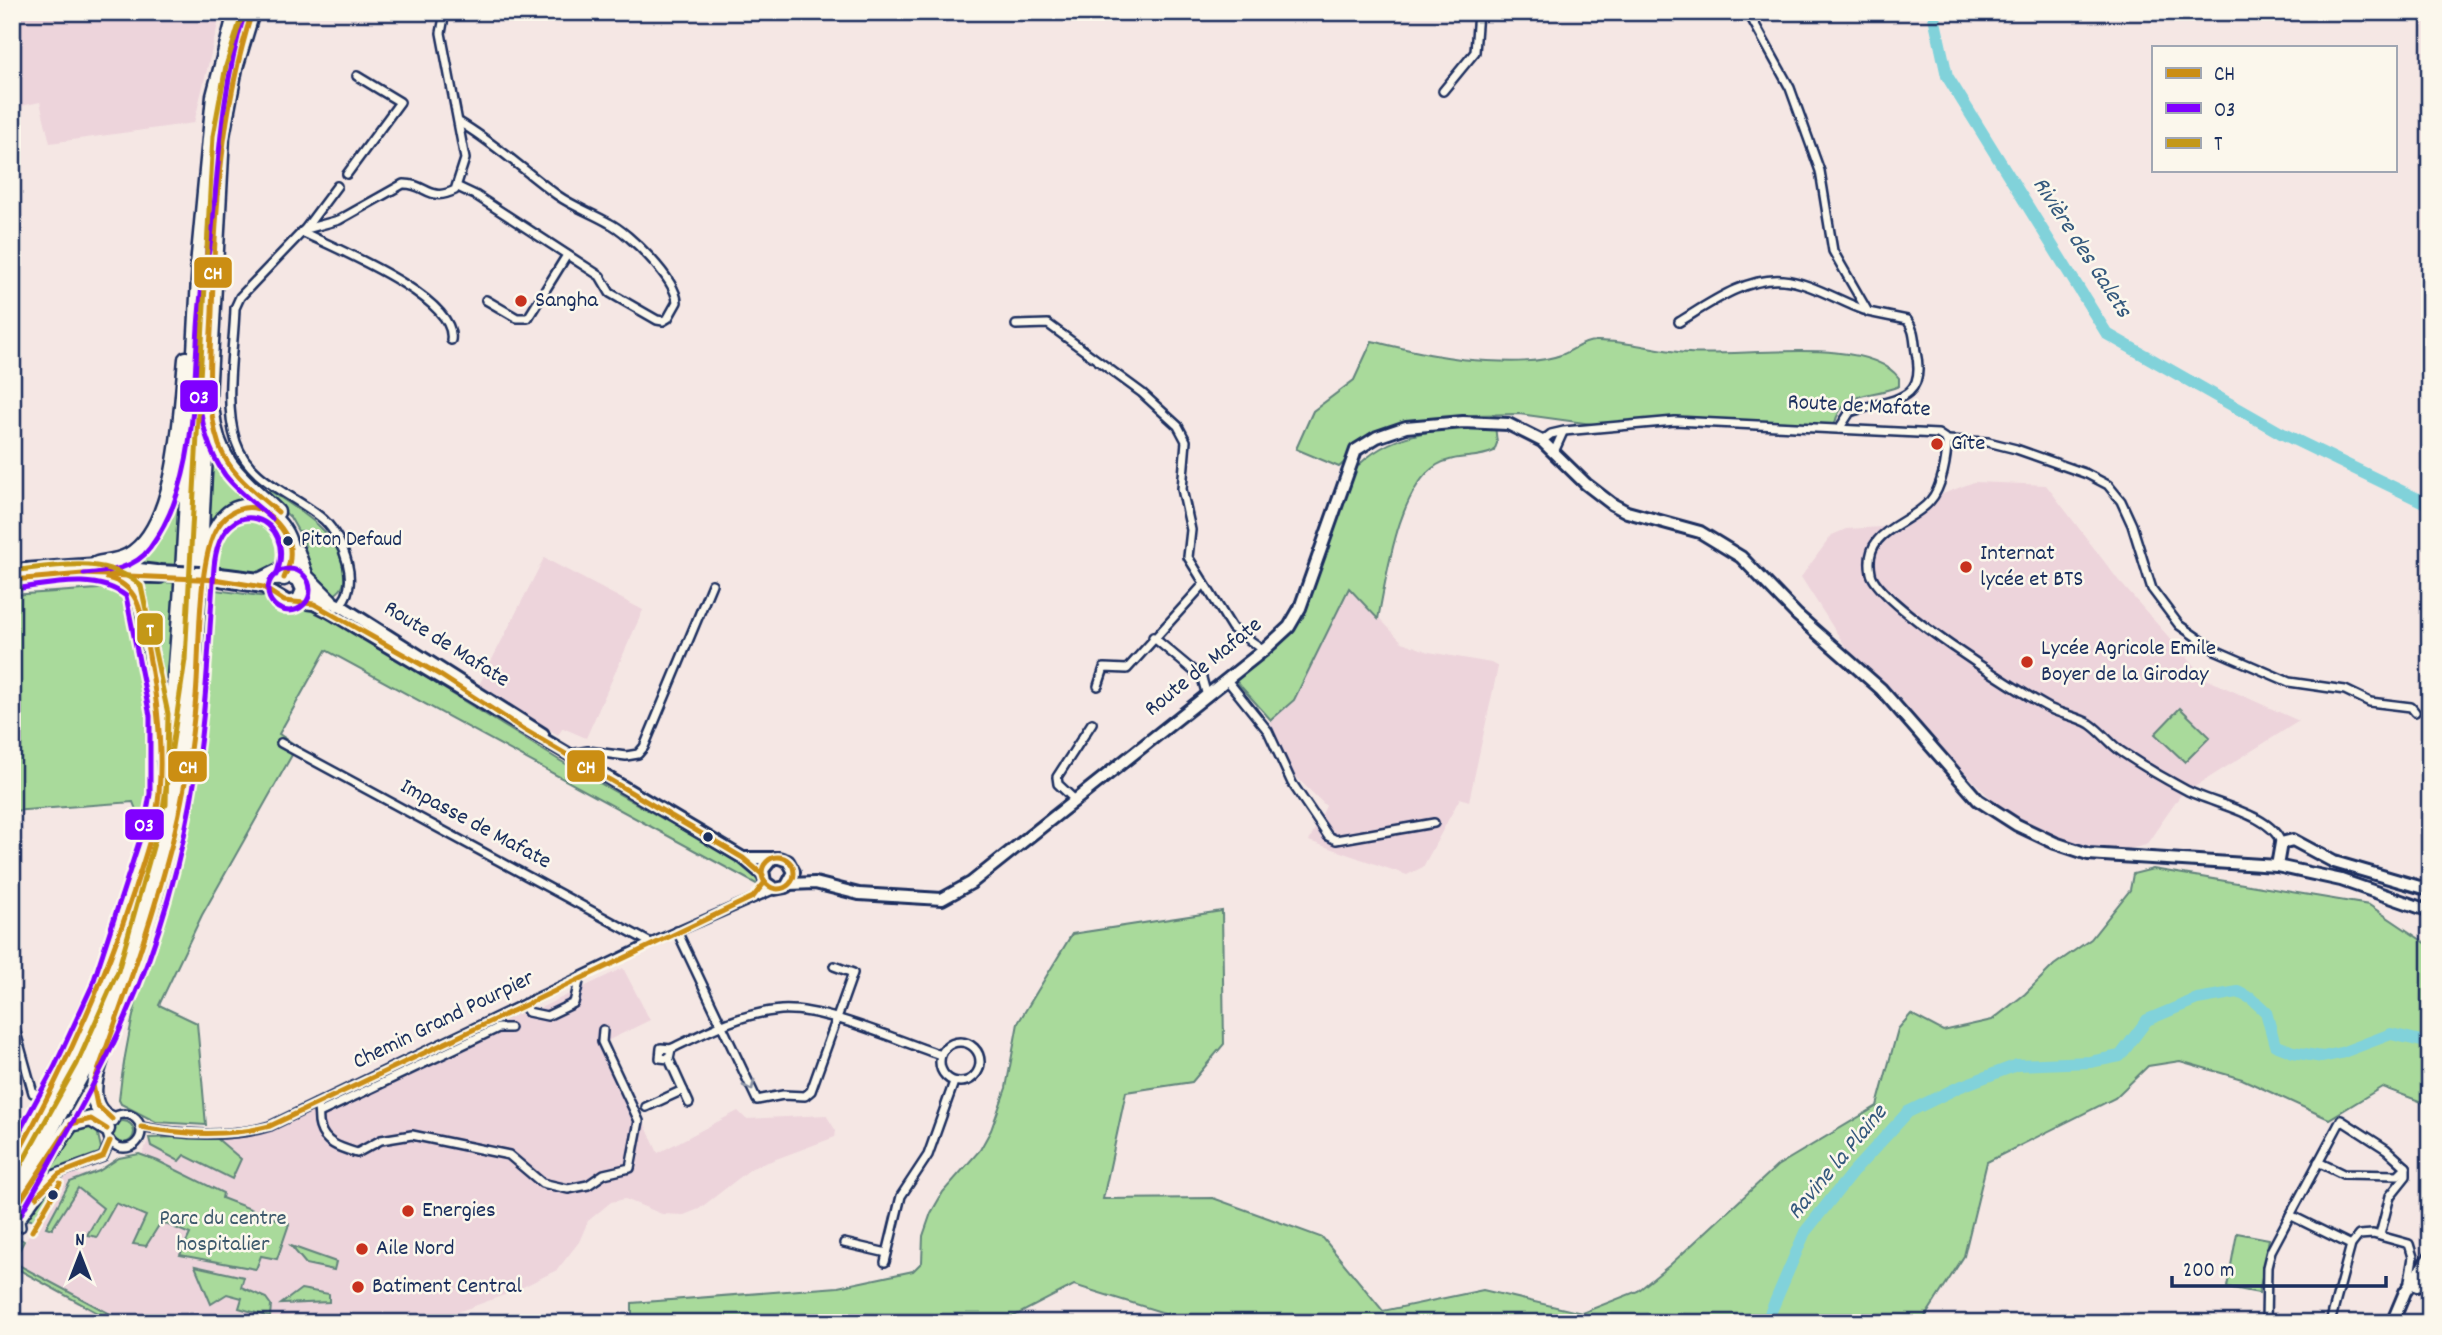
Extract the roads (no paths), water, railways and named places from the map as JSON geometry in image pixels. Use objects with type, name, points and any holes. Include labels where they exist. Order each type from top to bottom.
[{"type":"highway","points":[[12,1164],[62,1072],[100,989],[143,864],[159,795],[172,724],[200,260],[214,96],[236,12]]},
{"type":"highway","points":[[12,1199],[56,1122],[104,1027],[126,974],[152,894],[181,767],[198,605],[222,136],[235,68],[252,12]]},
{"type":"highway","points":[[97,564],[121,559],[135,551],[157,521],[175,463],[193,282],[200,260]]},
{"type":"highway","points":[[209,378],[212,417],[219,447],[227,463],[239,478],[286,521],[293,550],[291,581]]},
{"type":"highway","points":[[110,1130],[97,1106],[93,1085],[164,880],[186,780],[197,703],[206,561],[211,538],[229,513],[253,507],[273,515],[306,577],[333,606]]},
{"type":"highway","points":[[261,580],[281,570],[293,550]]},
{"type":"highway","points":[[83,574],[118,579],[134,591],[159,715],[159,795]]},
{"type":"highway","points":[[12,1213],[79,1090],[130,983]]},
{"type":"highway","points":[[12,1213],[71,1124],[91,1119],[110,1130]]},
{"type":"main road","name":"Route de Mafate","points":[[789,884],[815,883],[859,894],[942,899],[971,883],[1265,650],[1289,627],[1300,608],[1330,529],[1350,461],[1361,446],[1406,427],[1463,422],[1508,424],[1542,441],[1586,484],[1612,504],[1637,515],[1700,532],[1741,557],[1797,615],[1881,690],[1978,800],[2017,825],[2055,844],[2111,857],[2211,859],[2277,866],[2341,880],[2430,911]]},
{"type":"main road","points":[[12,570],[97,564],[143,573]]},
{"type":"main road","points":[[134,591],[143,573]]},
{"type":"main road","points":[[12,580],[83,574],[143,573],[291,581]]},
{"type":"main road","name":"Route de Mafate","points":[[220,577],[263,587],[280,598],[333,606]]},
{"type":"main road","name":"Route de Mafate","points":[[291,581],[524,719],[567,752],[743,858],[764,878]]},
{"type":"main road","points":[[280,598],[276,590],[291,581]]},
{"type":"main road","points":[[291,581],[301,595],[294,601]]},
{"type":"main road","points":[[2277,866],[2281,844],[2293,840],[2340,865],[2430,890]]},
{"type":"main road","name":"Route de Mafate","points":[[743,858],[771,860]]},
{"type":"main road","points":[[783,859],[793,868],[793,877],[789,884],[775,889],[764,878],[764,866],[771,860],[783,859]]},
{"type":"main road","name":"Route de Mafate","points":[[793,868],[815,883]]},
{"type":"main road","points":[[2392,1323],[2405,1292],[2430,1256]]},
{"type":"main road","points":[[2399,1323],[2409,1297],[2430,1269]]},
{"type":"street","points":[[304,231],[339,220],[403,184],[444,196],[458,187],[465,159],[441,33],[445,12]]},
{"type":"street","points":[[1443,92],[1475,52],[1478,12]]},
{"type":"street","points":[[1748,12],[1790,88],[1819,171],[1833,251],[1868,312]]},
{"type":"street","points":[[347,174],[400,102],[356,76]]},
{"type":"street","points":[[458,187],[600,276],[610,293],[657,320],[668,318],[677,297],[664,274],[620,229],[557,195],[491,142],[459,122]]},
{"type":"street","points":[[333,606],[349,578],[342,547],[324,520],[260,475],[236,444],[233,421],[235,307],[248,288],[304,231],[337,186]]},
{"type":"street","points":[[304,231],[391,274],[403,285],[430,301],[453,330],[451,340]]},
{"type":"street","points":[[486,300],[517,318],[528,318],[567,255]]},
{"type":"street","points":[[1679,322],[1737,289],[1755,283],[1784,280],[1868,312],[1907,320],[1912,326],[1920,375],[1903,398],[1850,412],[1839,429]]},
{"type":"street","points":[[1016,325],[1048,324],[1142,393],[1178,426],[1186,441],[1182,489],[1191,530],[1188,556],[1231,628],[1265,650]]},
{"type":"street","name":"Route de Mafate","points":[[1542,441],[1564,431],[1675,421],[1938,434],[1947,440],[1936,494],[1928,503],[1879,536],[1870,564],[1874,582],[1925,629],[2052,709],[2091,724],[2121,752],[2160,776],[2262,822],[2274,831],[2281,844]]},
{"type":"street","points":[[1554,452],[1564,431]]},
{"type":"street","points":[[1947,440],[1987,442],[2016,449],[2087,474],[2108,485],[2121,501],[2132,525],[2152,589],[2179,625],[2215,650],[2289,682],[2345,690],[2370,702],[2410,707],[2415,712]]},
{"type":"street","points":[[567,752],[588,751],[625,757],[638,754],[644,747],[712,584]]},
{"type":"street","points":[[1098,686],[1104,668],[1127,669],[1153,637],[1204,584]]},
{"type":"street","points":[[1153,637],[1202,678],[1207,696]]},
{"type":"street","points":[[1227,680],[1268,731],[1292,783],[1328,836],[1336,840],[1434,823]]},
{"type":"street","points":[[1075,800],[1058,785],[1057,777],[1092,723]]},
{"type":"street","name":"Impasse de Mafate","points":[[281,743],[651,943]]},
{"type":"street","name":"Chemin Grand Pourpier","points":[[753,897],[764,878]]},
{"type":"street","name":"Chemin Grand Pourpier","points":[[141,1127],[198,1133],[257,1130],[651,943],[775,889]]},
{"type":"street","points":[[677,931],[757,1100],[783,1095],[805,1096],[811,1091],[853,973],[834,966]]},
{"type":"street","points":[[524,1004],[528,1012],[547,1016],[574,1003],[580,977]]},
{"type":"street","points":[[668,1059],[662,1059],[658,1052],[663,1047],[670,1049],[722,1024],[782,1010],[809,1012],[837,1019],[941,1055]]},
{"type":"street","points":[[12,1018],[33,1093]]},
{"type":"street","points":[[321,1112],[498,1028],[510,1028]]},
{"type":"street","points":[[316,1104],[321,1112],[320,1126],[333,1146],[357,1153],[381,1140],[412,1135],[509,1155],[542,1183],[563,1189],[581,1187],[604,1174],[630,1168],[639,1121],[602,1042],[603,1030]]},
{"type":"street","points":[[960,1042],[972,1046],[979,1056],[979,1068],[973,1077],[954,1082],[940,1068],[941,1055],[948,1046],[960,1042]]},
{"type":"street","points":[[670,1049],[668,1059],[690,1103]]},
{"type":"street","points":[[364,1081],[369,1089]]},
{"type":"street","points":[[844,1243],[886,1257],[901,1196],[928,1155],[954,1082]]},
{"type":"street","points":[[646,1107],[683,1090]]},
{"type":"street","points":[[21,1227],[20,1222],[46,1181],[60,1171],[103,1157],[110,1130],[121,1114],[130,1115],[141,1127],[140,1138],[131,1147],[121,1148],[110,1130]]},
{"type":"street","points":[[2266,1323],[2267,1266],[2271,1251],[2341,1120],[2386,1149],[2406,1167],[2390,1196],[2380,1235]]},
{"type":"street","points":[[2318,1162],[2343,1174],[2401,1177]]},
{"type":"street","points":[[2290,1215],[2351,1245]]},
{"type":"street","points":[[2330,1323],[2351,1245],[2363,1233],[2380,1235],[2412,1248],[2410,1276],[2405,1292]]},
{"type":"waterway","name":"Rivière des Galets","points":[[1933,12],[1947,76],[2107,334],[2281,433],[2430,505]]},
{"type":"waterway","name":"Ravine la Plaine","points":[[1766,1323],[1805,1232],[1852,1173],[1908,1112],[1959,1087],[2017,1065],[2090,1062],[2120,1056],[2147,1020],[2197,999],[2238,992],[2252,999],[2266,1012],[2275,1045],[2293,1052],[2322,1057],[2341,1053],[2391,1034],[2430,1043]]},
{"type":"place","name":"Sangha","points":[[521,301]]},
{"type":"place","name":"Gîte","points":[[1937,444]]},
{"type":"place","name":"Piton Defaud","points":[[288,541]]},
{"type":"place","name":"Internat lycée et BTS","points":[[1966,567]]},
{"type":"place","name":"Lycée Agricole Emile Boyer de la Giroday","points":[[2027,662]]},
{"type":"place","name":"Energies","points":[[408,1211]]},
{"type":"place","name":"Aile Nord","points":[[362,1249]]},
{"type":"place","name":"Batiment Central","points":[[358,1287]]},
{"type":"park label","name":"Parc du centre hospitalier","points":[[223,1232]]}]
